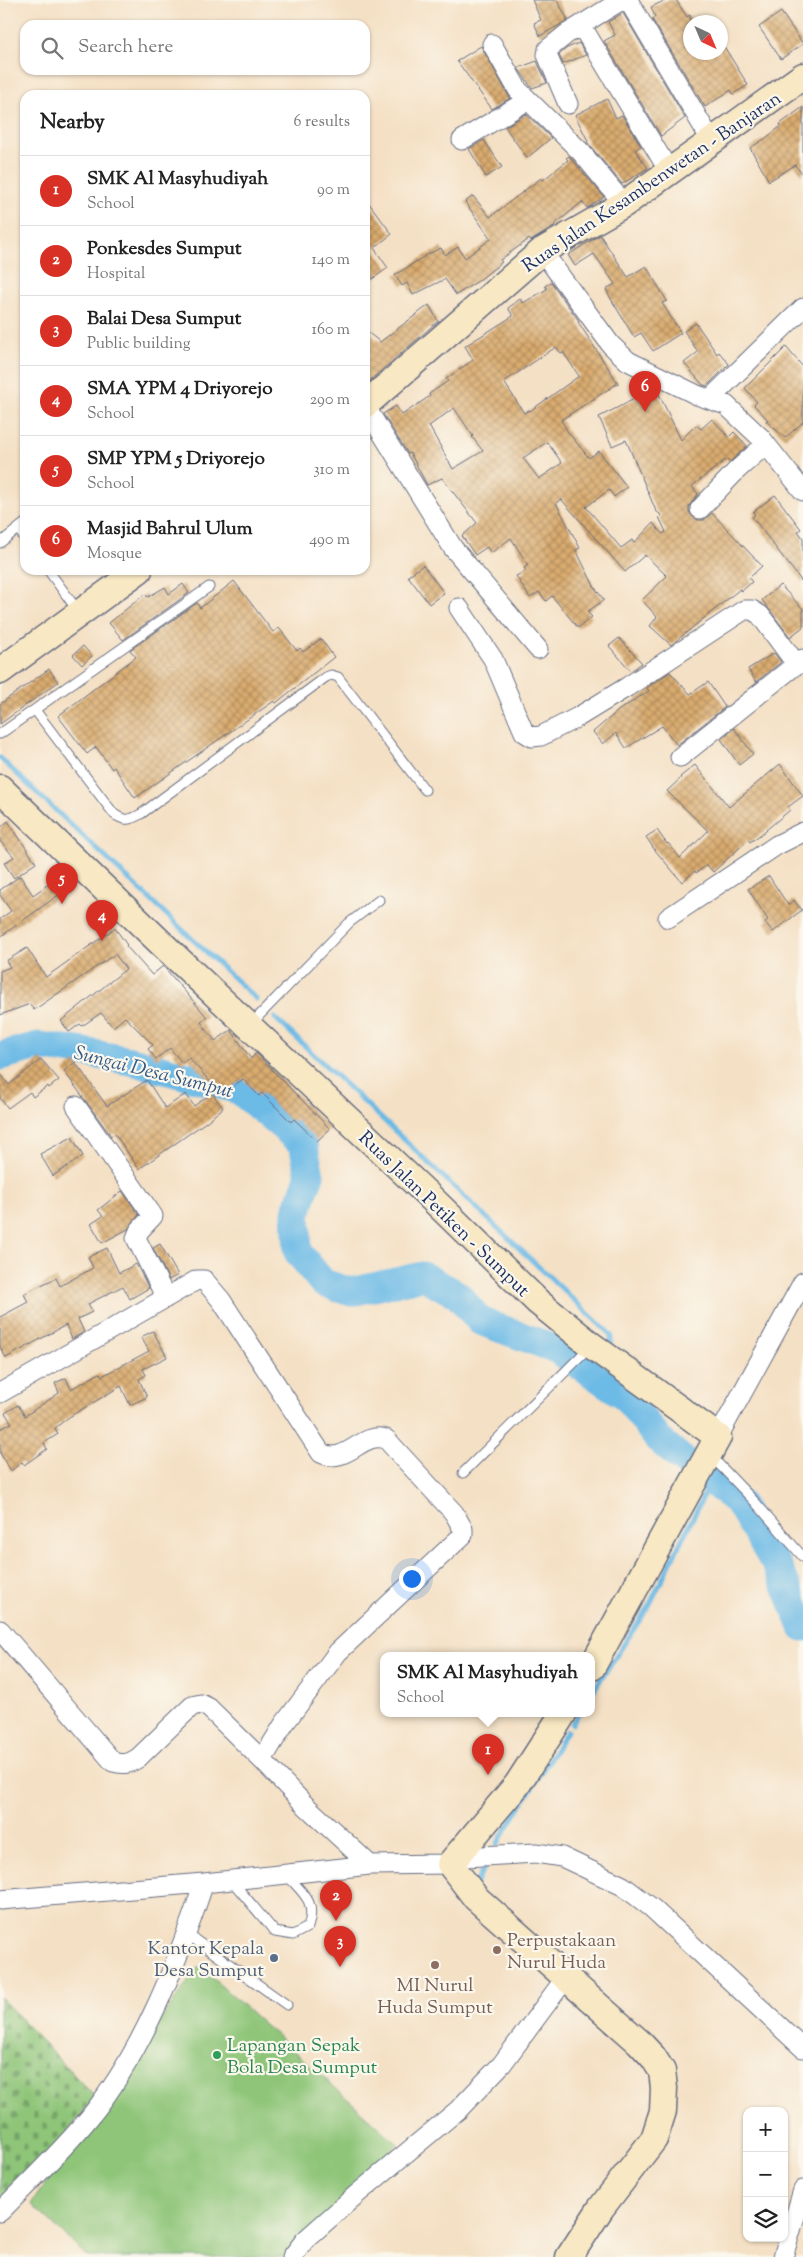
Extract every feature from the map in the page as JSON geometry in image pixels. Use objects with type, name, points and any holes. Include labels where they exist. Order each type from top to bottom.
[{"type":"main road","name":"Ruas Jalan Kesambenwetan - Banjaran","points":[[370,402],[542,251],[582,226],[624,204],[803,76]]},
{"type":"main road","points":[[0,671],[132,575]]},
{"type":"main road","name":"Ruas Jalan Petiken - Sumput","points":[[0,788],[587,1350],[714,1446]]},
{"type":"main road","points":[[595,1662],[714,1446]]},
{"type":"main road","points":[[561,1717],[518,1785],[450,1864],[476,1898],[567,1976],[639,2042],[653,2057],[662,2071],[664,2088],[663,2111],[654,2139],[601,2208],[569,2257]]},
{"type":"street","points":[[568,104],[547,55],[548,48],[622,0]]},
{"type":"street","points":[[628,0],[711,140]]},
{"type":"street","points":[[581,25],[669,171]]},
{"type":"street","points":[[492,44],[514,84],[581,152],[624,204]]},
{"type":"street","points":[[462,140],[528,100]]},
{"type":"street","points":[[542,251],[611,345],[628,361],[697,395],[726,405],[766,444],[803,491]]},
{"type":"street","points":[[710,399],[803,308]]},
{"type":"street","points":[[370,414],[453,548],[538,649]]},
{"type":"street","points":[[700,509],[737,470],[766,444]]},
{"type":"street","points":[[459,608],[493,659],[524,732],[532,736],[542,736],[578,717],[628,687],[744,610],[752,610],[760,615],[800,662],[680,757]]},
{"type":"street","points":[[668,918],[777,845],[803,832]]},
{"type":"street","points":[[76,1106],[154,1216],[139,1231],[136,1238],[166,1298]]},
{"type":"street","points":[[0,1393],[197,1280],[204,1280],[221,1300],[322,1453],[328,1457],[337,1457],[370,1438],[380,1436],[386,1439],[454,1513],[463,1529],[463,1535],[338,1652],[284,1724],[262,1760]]},
{"type":"street","points":[[714,1446],[803,1282]]},
{"type":"street","points":[[0,1630],[101,1751],[113,1762],[129,1763],[138,1758],[192,1706],[201,1704],[208,1708],[306,1806],[370,1865]]},
{"type":"street","points":[[0,1900],[204,1883],[370,1865],[450,1864],[464,1857],[536,1853],[562,1857],[595,1871],[623,1886],[652,1908],[803,2048]]},
{"type":"street","points":[[0,2212],[90,2118],[134,2051],[187,1934],[204,1883]]},
{"type":"street","points":[[292,2257],[305,2240],[350,2200],[458,2110],[502,2064],[567,1976]]},
{"type":"street","points":[[783,2257],[803,2190]]},
{"type":"lane","points":[[0,543],[20,528]]},
{"type":"lane","points":[[52,575],[79,613]]},
{"type":"lane","points":[[0,734],[209,587]]},
{"type":"lane","points":[[35,710],[114,814],[123,820],[129,820],[142,814],[326,677],[334,675],[338,677],[425,790]]},
{"type":"lane","points":[[249,1026],[349,923],[379,900]]},
{"type":"lane","points":[[463,1473],[587,1350]]},
{"type":"lane","points":[[714,1446],[756,1502],[803,1558]]},
{"type":"lane","points":[[231,1880],[276,1932],[293,1935],[308,1927],[312,1916],[311,1903],[287,1875]]},
{"type":"lane","points":[[187,1934],[286,2005]]},
{"type":"green space","name":"Lapangan Sepak Bola Desa Sumput","points":[[199,1966],[398,2144],[297,2257],[88,2257],[31,2204]]},
{"type":"green space","points":[[0,1997],[95,2097],[60,2142],[0,2201]]},
{"type":"building","points":[[532,0],[557,0],[568,20],[540,36],[534,23],[541,20]]},
{"type":"building","points":[[666,0],[676,0],[686,15],[683,15],[683,60],[728,60],[728,53],[748,85],[733,94],[731,90],[705,107],[652,19],[655,17],[651,7]]},
{"type":"building","points":[[781,12],[803,44],[781,59],[759,27]]},
{"type":"building","points":[[623,13],[685,118],[661,136],[604,41],[615,35],[608,22]]},
{"type":"building","points":[[579,43],[586,55],[563,64],[559,55],[567,48]]},
{"type":"building","points":[[481,46],[510,98],[492,109],[457,61]]},
{"type":"building","points":[[537,61],[547,83],[532,88],[518,68]]},
{"type":"building","points":[[607,99],[616,118],[622,115],[641,146],[635,150],[648,168],[622,184],[587,142],[575,115]]},
{"type":"building","points":[[803,107],[803,175],[795,165],[769,181],[750,148],[766,138],[781,126],[780,124]]},
{"type":"building","points":[[526,114],[551,138],[527,158],[505,127]]},
{"type":"building","points":[[484,140],[502,167],[486,177],[469,149]]},
{"type":"building","points":[[569,156],[604,197],[587,208],[582,202],[555,226],[531,241],[529,239],[500,260],[502,262],[478,281],[456,295],[445,279],[413,295],[407,283],[402,286],[395,275],[428,254],[441,248],[445,255],[458,247],[465,258],[491,239],[465,202],[473,196],[490,217],[541,178],[543,180],[568,160],[566,158]]},
{"type":"building","points":[[370,205],[392,234],[374,248],[388,268],[370,281]]},
{"type":"building","points":[[600,235],[628,277],[646,266],[667,301],[662,303],[681,333],[653,351],[641,333],[634,337],[606,289],[615,284],[594,254],[575,266],[568,255]]},
{"type":"building","points":[[551,282],[579,321],[618,383],[561,420],[589,458],[599,451],[627,487],[614,497],[609,490],[586,507],[621,548],[632,540],[634,543],[653,523],[662,534],[666,532],[659,517],[661,515],[656,511],[626,440],[612,446],[599,417],[656,388],[681,440],[696,425],[701,429],[712,419],[729,437],[734,432],[747,446],[730,462],[727,459],[692,486],[698,494],[689,506],[689,512],[698,520],[704,520],[712,513],[762,566],[749,578],[752,582],[742,591],[740,589],[671,645],[650,626],[657,617],[642,600],[667,576],[645,555],[625,572],[561,499],[556,503],[580,548],[576,550],[595,588],[604,600],[587,612],[592,617],[578,628],[552,596],[546,601],[539,592],[530,598],[516,576],[526,571],[524,568],[528,565],[511,538],[491,553],[487,547],[475,555],[462,536],[477,523],[442,478],[427,485],[410,453],[408,454],[383,414],[396,406],[402,415],[430,396],[429,394],[448,381],[446,379],[473,360],[465,346],[513,316],[508,308],[520,299],[523,303],[547,289],[545,286]],"holes":[[[556,347],[561,353],[563,352],[579,376],[530,411],[524,413],[504,382]],[[454,408],[483,451],[453,469],[429,426]],[[547,442],[562,463],[539,479],[523,458]]]},
{"type":"building","points":[[429,305],[438,321],[370,380],[370,334],[380,342]]},
{"type":"building","points":[[696,323],[717,354],[719,352],[729,364],[707,386],[703,385],[684,363],[698,352],[684,331]]},
{"type":"building","points":[[786,347],[803,367],[803,422],[785,438],[766,421],[768,420],[754,405],[757,402],[745,388]]},
{"type":"building","points":[[775,495],[801,529],[798,531],[803,538],[803,583],[752,517],[755,515],[753,512]]},
{"type":"building","points":[[423,565],[444,593],[429,604],[408,576]]},
{"type":"building","points":[[234,581],[273,632],[279,628],[297,651],[300,648],[303,652],[321,639],[334,657],[276,703],[274,701],[135,798],[114,767],[112,769],[96,747],[87,754],[58,716],[136,657],[130,650],[197,603],[200,608]]},
{"type":"building","points":[[183,584],[189,593],[123,640],[109,623],[145,594],[148,597],[165,587],[169,594]]},
{"type":"building","points":[[780,585],[803,609],[803,627],[790,637],[762,600]]},
{"type":"building","points":[[619,638],[642,663],[631,671],[609,646]]},
{"type":"building","points":[[83,646],[92,656],[82,665],[73,655]]},
{"type":"building","points":[[774,653],[781,662],[756,682],[748,669]]},
{"type":"building","points":[[49,669],[58,682],[0,724],[0,704]]},
{"type":"building","points":[[670,672],[690,694],[708,682],[725,707],[677,745],[662,726],[626,748],[616,733],[603,744],[593,732],[619,710],[649,691],[647,688]]},
{"type":"building","points":[[734,728],[753,754],[739,765],[721,739]]},
{"type":"building","points":[[780,764],[803,796],[788,807],[790,810],[760,835],[750,842],[748,840],[713,872],[707,865],[696,873],[695,871],[682,882],[646,837],[657,830],[680,858],[708,831],[667,791],[695,765],[729,807]]},
{"type":"building","points":[[8,821],[36,863],[14,878],[4,863],[14,857],[0,841],[0,828]]},
{"type":"building","points":[[63,874],[71,886],[0,937],[0,919],[11,911],[0,895],[0,890],[20,876],[33,895]]},
{"type":"building","points":[[769,876],[788,905],[794,900],[802,910],[773,932],[765,922],[768,920],[748,889]]},
{"type":"building","points":[[115,928],[126,946],[152,975],[163,966],[207,1017],[201,1022],[215,1041],[231,1030],[251,1059],[256,1053],[330,1129],[317,1141],[294,1119],[291,1122],[262,1093],[259,1096],[243,1079],[222,1095],[189,1058],[182,1063],[170,1048],[156,1059],[148,1049],[153,1045],[125,1017],[113,1027],[101,1013],[69,1032],[61,1021],[126,969],[115,954],[34,1010],[30,1004],[0,1015],[0,971],[10,967],[6,961],[27,948],[46,977]]},
{"type":"building","points":[[41,1059],[59,1080],[33,1097],[30,1092],[8,1108],[0,1098],[0,1073],[9,1085]]},
{"type":"building","points":[[75,1062],[107,1106],[147,1080],[165,1108],[186,1094],[194,1106],[212,1093],[223,1108],[139,1169],[115,1134],[111,1136],[64,1071]]},
{"type":"building","points":[[72,1137],[83,1156],[53,1176],[40,1154]]},
{"type":"building","points":[[122,1191],[139,1215],[128,1229],[102,1243],[91,1224],[103,1216],[98,1210]]},
{"type":"building","points":[[160,1244],[178,1275],[169,1280],[153,1248]]},
{"type":"building","points":[[107,1248],[119,1273],[136,1264],[149,1288],[130,1299],[123,1286],[88,1304],[92,1312],[78,1319],[84,1332],[72,1339],[66,1325],[6,1358],[0,1347],[0,1317],[28,1302],[24,1294],[37,1287],[56,1278],[60,1286],[93,1268],[88,1257]]},
{"type":"building","points":[[153,1331],[167,1357],[143,1369],[146,1375],[139,1379],[147,1397],[130,1405],[121,1386],[69,1417],[55,1428],[58,1434],[44,1443],[47,1449],[24,1465],[22,1462],[11,1471],[0,1453],[0,1429],[12,1423],[5,1413],[18,1405],[25,1416],[59,1393],[55,1383],[66,1378],[71,1389],[100,1373],[102,1376],[149,1351],[141,1337]]},
{"type":"waterway","points":[[0,758],[256,999]]},
{"type":"waterway","points":[[275,1018],[611,1335],[611,1343]]},
{"type":"waterway","name":"Sungai Desa Sumput","points":[[0,1056],[38,1046],[84,1052],[135,1062],[239,1090],[303,1144],[310,1175],[296,1213],[298,1252],[323,1283],[351,1292],[423,1276],[458,1295],[480,1321],[556,1349],[625,1396],[658,1439],[689,1465]]},
{"type":"waterway","name":"Sungai Desa Sumput","points":[[613,1378],[613,1388]]},
{"type":"waterway","name":"Sungai Desa Sumput","points":[[710,1480],[739,1503],[781,1573],[803,1627]]},
{"type":"waterway","points":[[595,1688],[649,1606],[711,1481]]},
{"type":"waterway","points":[[572,1724],[576,1717]]},
{"type":"waterway","points":[[497,1844],[567,1731]]},
{"type":"waterway","points":[[476,1883],[484,1868]]},
{"type":"place","name":"Masjid Bahrul Ulum","points":[[645,412]]},
{"type":"place","name":"SMP YPM 5 Driyorejo","points":[[62,904]]},
{"type":"place","name":"SMA YPM 4 Driyorejo","points":[[102,941]]},
{"type":"place","name":"SMK Al Masyhudiyah","points":[[488,1775]]},
{"type":"place","name":"Ponkesdes Sumput","points":[[336,1921]]},
{"type":"place","name":"Perpustakaan Nurul Huda","points":[[497,1950]]},
{"type":"place","name":"Kantor Kepala Desa Sumput","points":[[274,1958]]},
{"type":"place","name":"MI Nurul Huda Sumput","points":[[435,1965]]},
{"type":"place","name":"Balai Desa Sumput","points":[[340,1967]]},
{"type":"place","name":"Lapangan Sepak Bola Desa Sumput","points":[[217,2055]]}]
